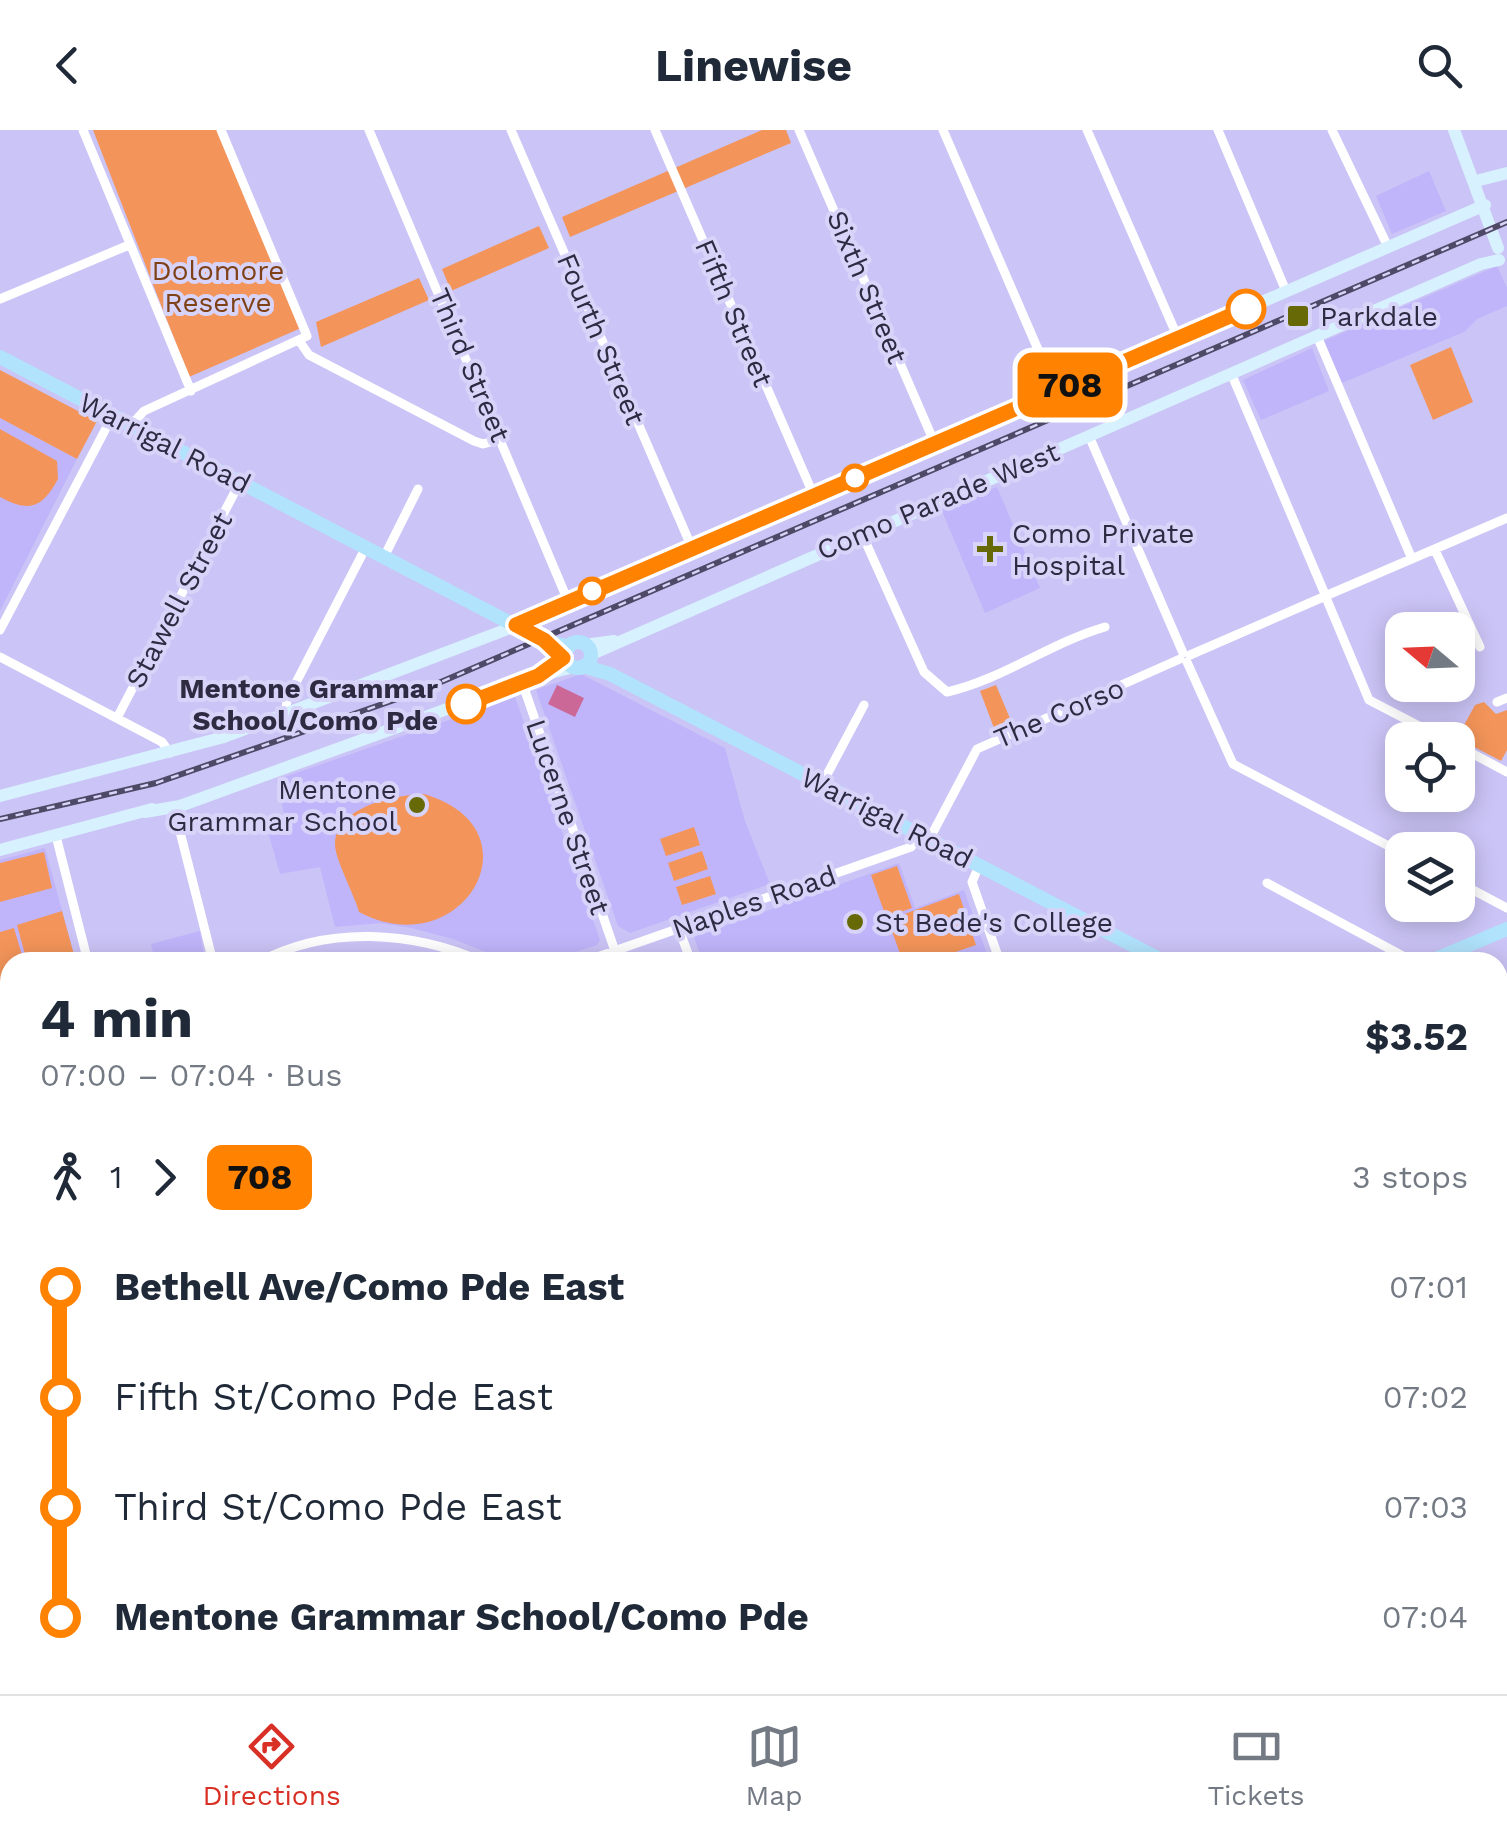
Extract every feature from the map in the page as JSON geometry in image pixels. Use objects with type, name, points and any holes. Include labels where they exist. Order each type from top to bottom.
[{"type":"main road","name":"Warrigal Road","points":[[0,357],[1145,952]]},
{"type":"main road","points":[[1453,952],[1507,929]]},
{"type":"street","points":[[82,130],[190,391]]},
{"type":"street","points":[[221,130],[309,356],[483,444],[502,439]]},
{"type":"street","name":"Third Street","points":[[369,130],[568,601]]},
{"type":"street","name":"Fourth Street","points":[[510,130],[692,548]]},
{"type":"street","name":"Fifth Street","points":[[654,130],[814,496]]},
{"type":"street","name":"Sixth Street","points":[[799,130],[935,444]]},
{"type":"street","points":[[943,130],[1056,391]]},
{"type":"street","points":[[1087,130],[1178,338]]},
{"type":"street","points":[[1218,130],[1286,291]]},
{"type":"street","points":[[1332,130],[1388,247]]},
{"type":"street","points":[[1454,130],[1502,251]]},
{"type":"street","points":[[1478,186],[1507,173]]},
{"type":"street","points":[[0,796],[170,754],[284,716],[516,625],[1485,205]]},
{"type":"street","points":[[0,298],[130,245]]},
{"type":"street","name":"Como Parade West","points":[[0,850],[196,798],[538,676],[1481,264],[1502,251]]},
{"type":"street","points":[[1317,336],[1412,559]]},
{"type":"street","points":[[131,425],[140,413],[304,340]]},
{"type":"street","points":[[1231,373],[1369,700],[1411,722]]},
{"type":"street","points":[[0,630],[113,415]]},
{"type":"street","points":[[1089,436],[1233,764],[1385,844]]},
{"type":"street","name":"Stawell Street","points":[[117,718],[240,482]]},
{"type":"street","points":[[384,557],[418,486]]},
{"type":"street","name":"The Corso","points":[[925,838],[977,749],[1507,518]]},
{"type":"street","points":[[862,534],[924,672],[947,692],[1019,666],[1064,639],[1105,627]]},
{"type":"street","points":[[284,716],[287,700],[366,547]]},
{"type":"street","points":[[1435,550],[1480,647]]},
{"type":"street","points":[[0,657],[162,742],[170,754]]},
{"type":"street","name":"Lucerne Street","points":[[522,682],[615,951]]},
{"type":"street","points":[[822,784],[864,705]]},
{"type":"street","points":[[1475,755],[1507,772]]},
{"type":"street","name":"Como Parade West","points":[[145,812],[174,808],[196,798]]},
{"type":"street","points":[[174,808],[210,952]]},
{"type":"street","points":[[56,836],[85,952]]},
{"type":"street","name":"Naples Road","points":[[615,951],[911,847],[925,838]]},
{"type":"street","points":[[979,866],[972,882],[996,952]]},
{"type":"street","points":[[1267,883],[1395,952]]},
{"type":"street","points":[[1475,891],[1507,908]]},
{"type":"street","points":[[679,929],[687,952]]},
{"type":"street","points":[[291,952],[326,941],[378,936],[447,946],[460,952]]},
{"type":"shaded area","points":[[1429,171],[1446,211],[1392,234],[1376,196]]},
{"type":"shaded area","points":[[1497,266],[1507,288],[1507,306],[1477,319],[1464,332],[1342,383],[1324,341]]},
{"type":"shaded area","points":[[1312,348],[1329,391],[1261,420],[1243,380]]},
{"type":"shaded area","points":[[0,418],[77,459],[0,611]]},
{"type":"shaded area","name":"Como Private Hospital","points":[[997,487],[1040,588],[985,613],[941,509]]},
{"type":"shaded area","points":[[581,674],[725,748],[745,821],[770,884],[630,933],[618,926],[536,690]]},
{"type":"shaded area","points":[[557,685],[584,698],[575,717],[548,704]]},
{"type":"shaded area","name":"Mentone Grammar School","points":[[515,697],[600,940],[597,945],[576,952],[486,952],[411,928],[380,923],[335,927],[320,867],[280,874],[269,835],[288,830],[276,780]]},
{"type":"shaded area","points":[[45,848],[73,952],[0,952],[0,860]]},
{"type":"shaded area","name":"St Bede's College","points":[[899,863],[915,908],[964,890],[986,952],[699,952],[694,937]]},
{"type":"shaded area","points":[[200,931],[203,952],[153,952],[151,944]]},
{"type":"green space","name":"Dolomore Reserve","points":[[93,130],[217,130],[301,328],[189,377]]},
{"type":"green space","points":[[762,130],[786,130],[791,143],[570,237],[562,217]]},
{"type":"green space","points":[[539,226],[549,248],[451,291],[442,269]]},
{"type":"green space","points":[[419,278],[429,300],[321,347],[316,322]]},
{"type":"green space","points":[[1451,347],[1473,402],[1433,420],[1410,365]]},
{"type":"green space","points":[[0,370],[97,421],[77,459],[0,418]]},
{"type":"green space","points":[[0,429],[57,461],[58,479],[41,502],[27,506],[0,497]]},
{"type":"green space","points":[[996,685],[1014,728],[997,736],[980,691]]},
{"type":"green space","points":[[1484,702],[1496,714],[1507,710],[1507,750],[1501,761],[1475,747],[1475,722],[1466,722],[1475,705]]},
{"type":"green space","points":[[424,794],[460,811],[479,835],[483,861],[475,887],[456,908],[429,922],[396,924],[359,912],[336,851],[338,832],[345,821],[369,805]]},
{"type":"green space","points":[[694,827],[700,845],[666,856],[660,839]]},
{"type":"green space","points":[[702,851],[708,869],[674,881],[668,863]]},
{"type":"green space","points":[[44,852],[52,888],[0,902],[0,863]]},
{"type":"green space","points":[[897,866],[912,908],[886,917],[871,875]]},
{"type":"green space","points":[[710,876],[716,894],[682,905],[676,887]]},
{"type":"green space","points":[[959,894],[976,945],[955,952],[899,952],[888,920]]},
{"type":"green space","points":[[62,911],[73,952],[24,952],[17,925]]},
{"type":"green space","points":[[14,928],[21,952],[0,952],[0,932]]},
{"type":"railway","points":[[0,819],[156,783],[420,691],[1507,222]]},
{"type":"bus line","name":"708","points":[[466,704],[538,676],[563,658],[544,640],[516,625],[1246,309]]},
{"type":"place","name":"Parkdale","points":[[1298,316]]},
{"type":"place","name":"Como Private Hospital","points":[[990,549]]},
{"type":"place","name":"Mentone Grammar School/Como Pde","points":[[466,704]]},
{"type":"place","name":"Mentone Grammar School","points":[[417,805]]},
{"type":"place","name":"St Bede's College","points":[[855,922]]}]
